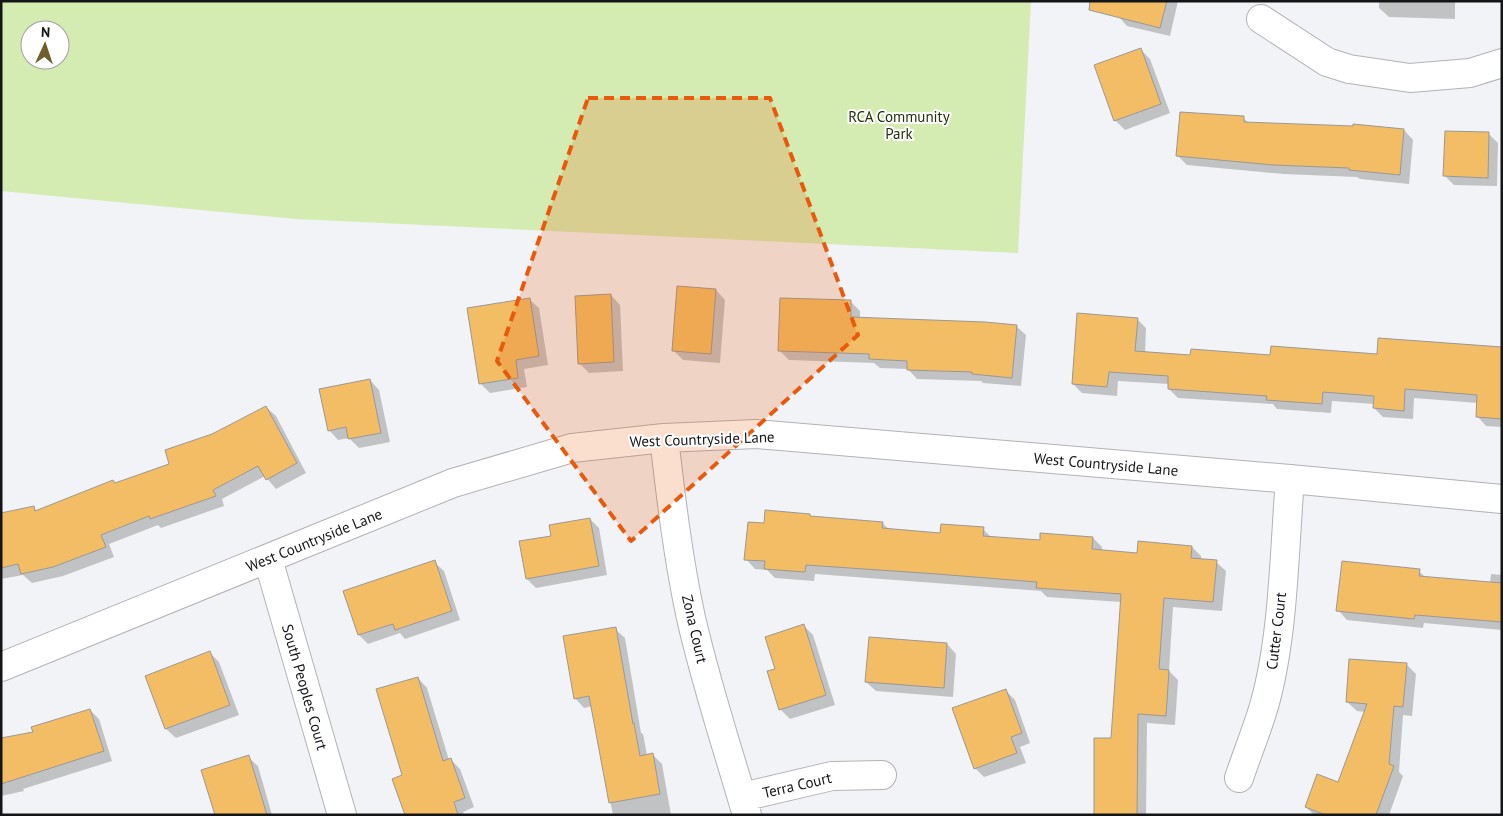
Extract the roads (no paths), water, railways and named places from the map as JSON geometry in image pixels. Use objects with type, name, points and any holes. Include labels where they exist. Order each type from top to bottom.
[{"type":"street","points":[[1261,19],[1327,62],[1349,69],[1410,78],[1470,73],[1502,63]]},
{"type":"street","name":"West Countryside Lane","points":[[1,667],[453,483],[572,448],[664,438],[756,434],[1290,479],[1502,499]]},
{"type":"street","name":"Zona Court","points":[[664,438],[675,530],[691,619],[744,806]]},
{"type":"street","name":"Cutter Court","points":[[1238,778],[1264,706],[1274,659],[1280,613],[1290,479]]},
{"type":"street","name":"South Peoples Court","points":[[268,559],[342,815]]},
{"type":"street","name":"Terra Court","points":[[744,806],[832,776],[882,775]]},
{"type":"park label","name":"RCA Community Park","points":[[899,124]]}]
